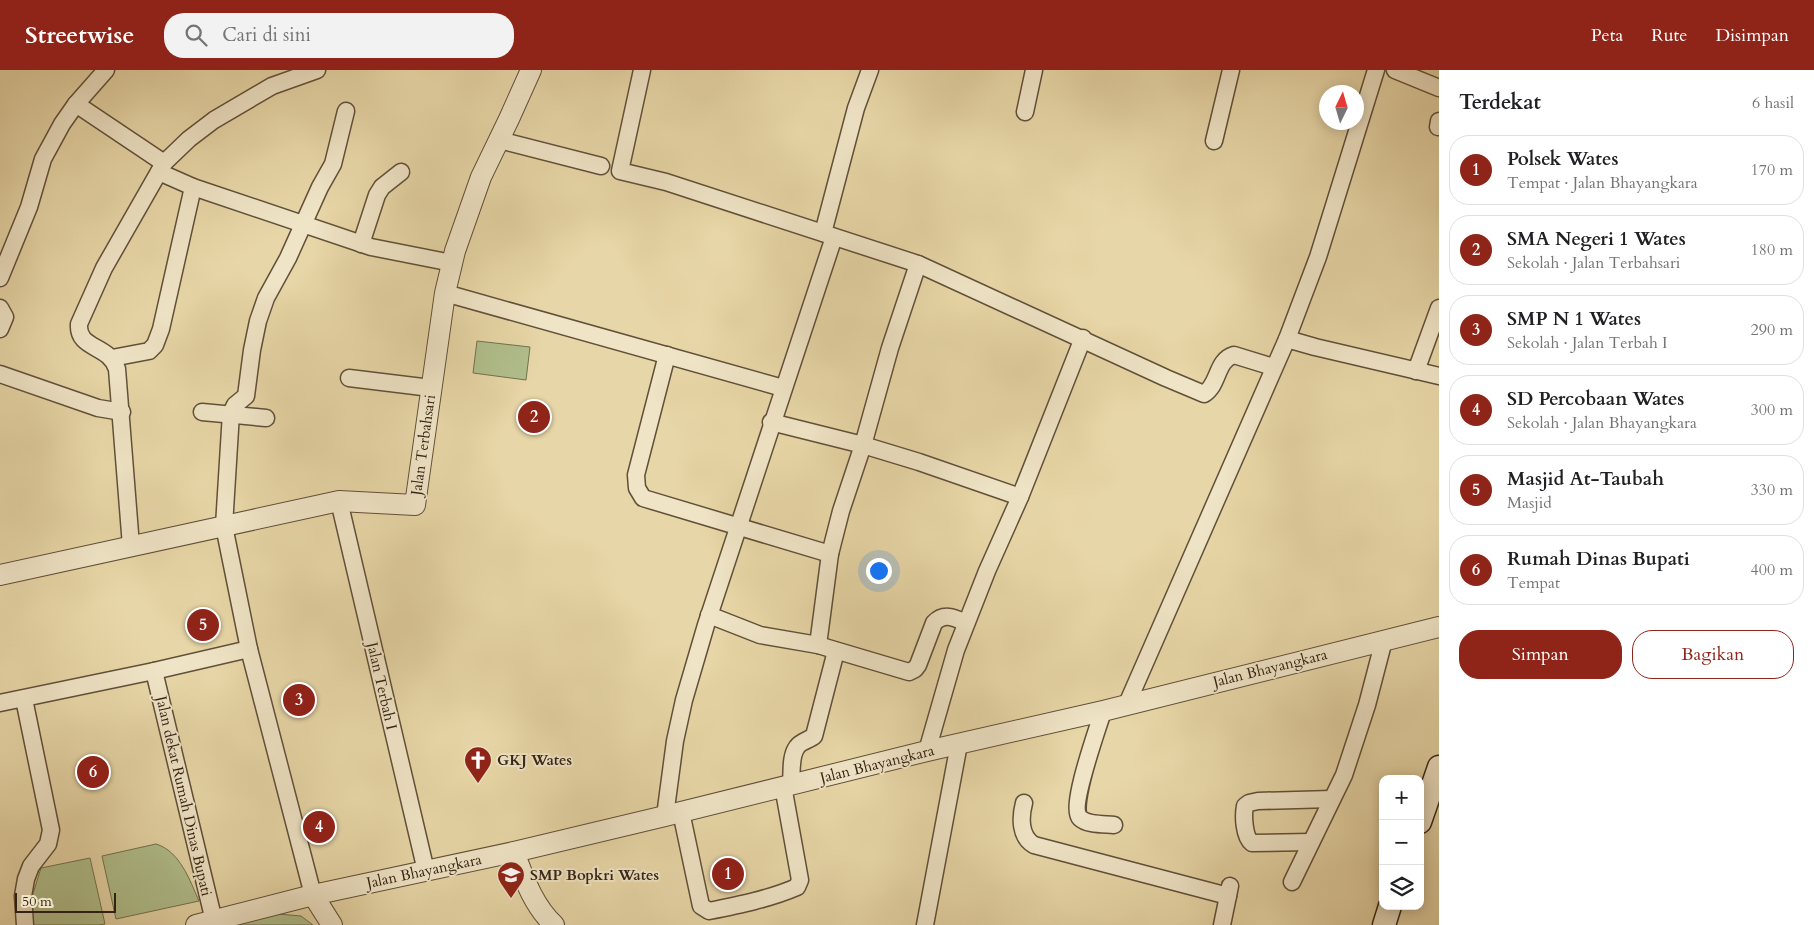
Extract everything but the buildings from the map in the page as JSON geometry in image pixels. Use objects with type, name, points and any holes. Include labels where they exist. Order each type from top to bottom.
[{"type":"main road","points":[[1421,820],[1439,767]]},
{"type":"main road","points":[[1384,925],[1389,910]]},
{"type":"street","points":[[0,278],[29,207],[43,159],[62,124],[76,104],[106,70]]},
{"type":"street","points":[[131,546],[118,369],[112,358],[102,350],[84,342],[78,330],[79,324],[104,268],[161,167],[189,139],[214,120],[272,86],[317,70]]},
{"type":"street","name":"Jalan Terbahsari","points":[[0,575],[339,501],[415,505],[444,293],[452,263],[481,177],[531,70]]},
{"type":"street","points":[[612,168],[642,70]]},
{"type":"street","points":[[836,651],[814,736],[799,745],[794,755],[787,786],[800,880],[797,886],[783,893],[709,911],[701,906],[673,814],[677,732],[684,700],[709,615],[783,388],[828,235],[856,108],[870,70]]},
{"type":"street","points":[[1025,112],[1034,70]]},
{"type":"street","points":[[1214,142],[1231,70]]},
{"type":"street","points":[[1127,704],[1287,339],[1318,257],[1376,70]]},
{"type":"street","points":[[1395,70],[1439,88]]},
{"type":"street","points":[[76,104],[161,167],[193,187],[361,244],[452,263]]},
{"type":"street","points":[[332,925],[313,895],[249,649],[224,526],[231,415],[235,405],[246,396],[258,321],[266,298],[333,164],[346,111]]},
{"type":"street","points":[[499,140],[666,182],[918,264],[1204,394],[1209,391],[1228,357],[1234,355],[1274,367]]},
{"type":"street","points":[[361,244],[377,195],[382,187],[401,172]]},
{"type":"street","points":[[112,358],[148,351],[155,345],[161,329],[193,187]]},
{"type":"street","points":[[818,645],[830,554],[841,511],[863,445],[890,348],[918,264]]},
{"type":"street","points":[[444,293],[783,388]]},
{"type":"street","points":[[0,308],[5,317],[0,329]]},
{"type":"street","points":[[1416,371],[1439,308]]},
{"type":"street","points":[[927,751],[956,650],[966,623],[1020,497],[1082,338]]},
{"type":"street","points":[[1287,339],[1439,376]]},
{"type":"street","points":[[667,355],[636,475],[636,483],[642,498],[691,511],[737,527],[830,554]]},
{"type":"street","points":[[0,374],[98,408],[122,412]]},
{"type":"street","points":[[349,378],[431,388]]},
{"type":"street","points":[[202,412],[266,418]]},
{"type":"street","points":[[772,422],[863,445],[1020,497]]},
{"type":"street","name":"Jalan Terbah I","points":[[339,501],[426,871]]},
{"type":"street","points":[[709,615],[760,635],[818,645],[910,672],[915,670],[918,665],[934,623],[938,618],[950,616],[966,623]]},
{"type":"street","name":"Jalan Bhayangkara","points":[[205,923],[313,895],[514,852],[927,751],[1103,711],[1439,627]]},
{"type":"street","points":[[1292,882],[1344,774],[1367,705],[1384,640]]},
{"type":"street","points":[[0,703],[249,649]]},
{"type":"street","name":"Jalan dekat Rumah Dinas Bupati","points":[[154,671],[205,923]]},
{"type":"street","points":[[24,699],[51,830],[48,844],[31,866],[26,879],[23,896],[25,925]]},
{"type":"street","points":[[1103,711],[1080,785],[1076,809],[1078,816],[1082,820],[1114,825]]},
{"type":"street","points":[[925,925],[959,744]]},
{"type":"street","points":[[1311,842],[1252,843],[1249,841],[1248,836],[1245,806],[1258,801],[1332,799]]},
{"type":"street","points":[[1024,802],[1022,810],[1024,835],[1027,841],[1034,845],[1229,891],[1222,925]]},
{"type":"street","points":[[514,852],[537,905],[554,925]]},
{"type":"green space","points":[[477,341],[530,347],[526,380],[473,373]]},
{"type":"green space","points":[[156,844],[172,853],[178,860],[188,876],[199,901],[116,919],[102,856]]},
{"type":"green space","points":[[90,858],[105,924],[28,925],[30,903],[41,868]]},
{"type":"green space","points":[[278,914],[301,916],[313,925],[230,925]]},
{"type":"place","name":"SMA Negeri 1 Wates","points":[[534,417]]},
{"type":"place","name":"Masjid At-Taubah","points":[[203,625]]},
{"type":"place","name":"SMP N 1 Wates","points":[[299,700]]},
{"type":"place","name":"Rumah Dinas Bupati","points":[[93,772]]},
{"type":"place","name":"GKJ Wates","points":[[478,784]]},
{"type":"place","name":"SD Percobaan Wates","points":[[319,827]]},
{"type":"place","name":"Polsek Wates","points":[[728,874]]},
{"type":"place","name":"SMP Bopkri Wates","points":[[511,899]]}]
